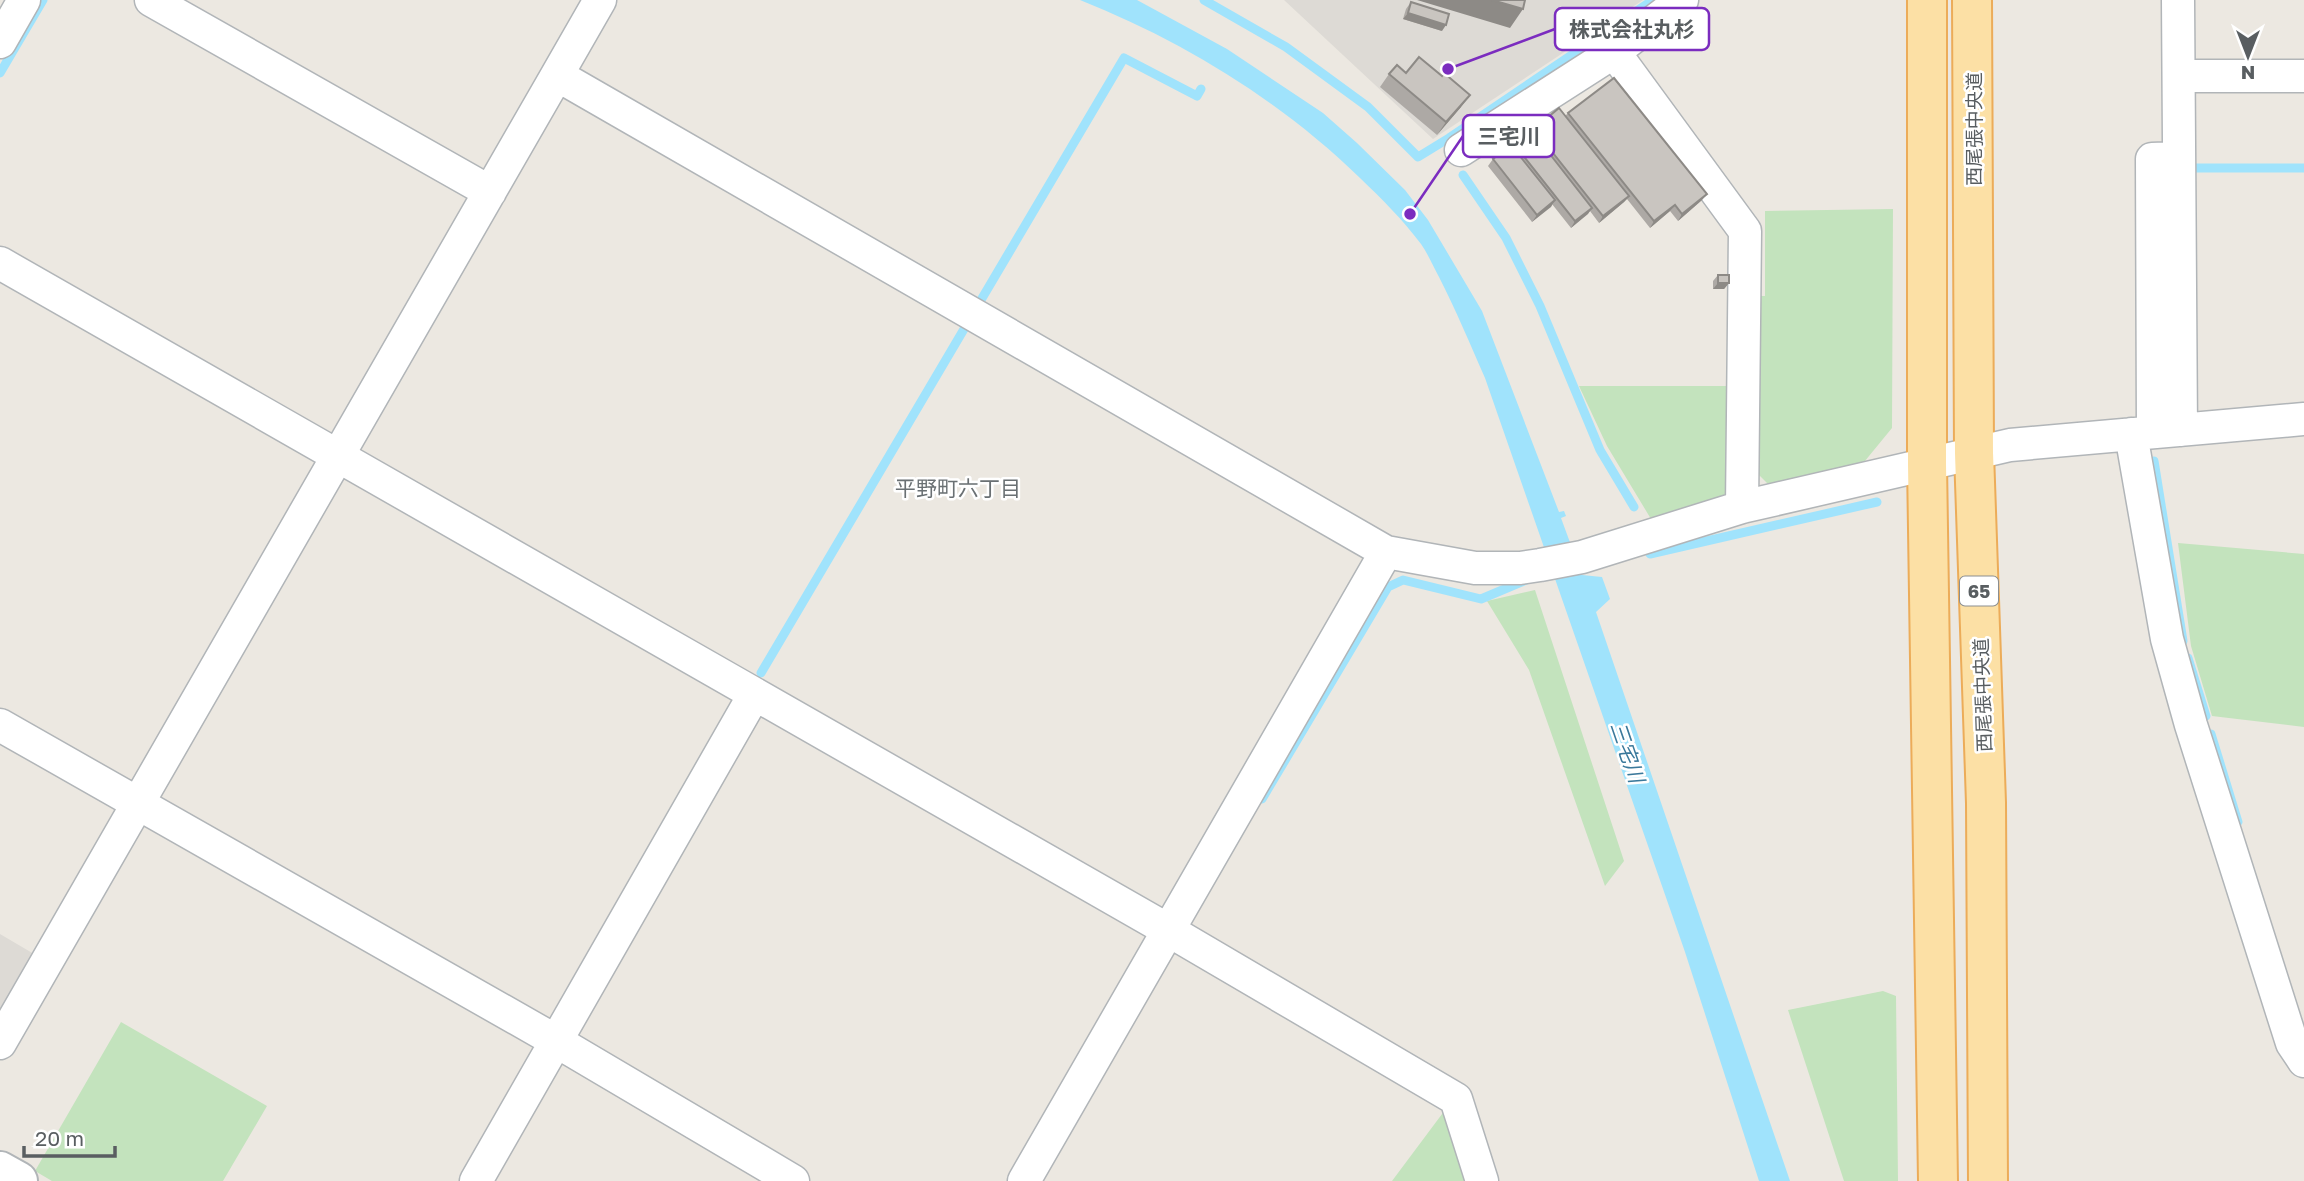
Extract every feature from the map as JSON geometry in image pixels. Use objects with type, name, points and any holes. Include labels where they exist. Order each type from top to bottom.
[{"type":"main road","points":[[1927,0],[1927,464],[1938,1181]]},
{"type":"main road","name":"西尾張中央道","points":[[1972,0],[1975,453],[1986,803],[1988,1181]]},
{"type":"street","points":[[0,42],[24,0]]},
{"type":"street","points":[[151,0],[490,192]]},
{"type":"street","points":[[0,1043],[600,0]]},
{"type":"street","points":[[1461,150],[1614,52],[1682,0]]},
{"type":"street","points":[[2178,0],[2179,158],[2155,432],[2167,639],[2191,724],[2292,1043],[2304,1061]]},
{"type":"street","points":[[1614,52],[1745,231],[1742,507]]},
{"type":"street","points":[[557,75],[1386,552],[1475,568],[1520,568],[1582,557],[1742,507],[2010,445],[2304,419]]},
{"type":"street","points":[[2179,76],[2304,76]]},
{"type":"street","points":[[0,263],[1168,930],[1456,1099],[1482,1181]]},
{"type":"street","points":[[1024,1181],[1386,552]]},
{"type":"street","points":[[476,1181],[754,695]]},
{"type":"street","points":[[0,725],[556,1041],[793,1181]]},
{"type":"street","points":[[0,1171],[18,1181]]},
{"type":"shaded area","points":[[1284,0],[1643,0],[1433,139]]},
{"type":"shaded area","points":[[0,934],[34,954],[0,1014]]},
{"type":"green space","points":[[1893,209],[1892,428],[1860,467],[1772,488],[1753,469],[1753,296],[1765,296],[1765,211]]},
{"type":"green space","points":[[1579,386],[1733,386],[1736,482],[1723,502],[1651,519],[1607,446]]},
{"type":"green space","points":[[2178,543],[2304,554],[2304,727],[2212,716],[2191,646]]},
{"type":"green space","points":[[1535,590],[1624,861],[1605,886],[1529,670],[1487,601]]},
{"type":"green space","points":[[1883,991],[1896,996],[1898,1181],[1844,1181],[1788,1010]]},
{"type":"green space","points":[[121,1022],[267,1106],[223,1181],[52,1181],[35,1171]]},
{"type":"green space","points":[[1448,1106],[1472,1181],[1392,1181]]},
{"type":"water","points":[[1080,0],[1137,0],[1227,49],[1323,113],[1405,190],[1428,220],[1482,311],[1559,512],[1564,511],[1566,516],[1561,518],[1582,575],[1602,577],[1610,599],[1596,612],[1790,1181],[1759,1181],[1685,952],[1485,378],[1424,248],[1400,218],[1330,150],[1264,99],[1156,34]]},
{"type":"building","points":[[1492,0],[1525,0],[1523,9]]},
{"type":"building","points":[[1411,2],[1449,14],[1446,25],[1408,13]]},
{"type":"building","points":[[1419,57],[1442,76],[1444,73],[1470,95],[1446,122],[1389,74],[1397,65],[1406,73]]},
{"type":"building","points":[[1614,78],[1707,194],[1682,214],[1675,205],[1654,221],[1568,113]]},
{"type":"building","points":[[1559,108],[1629,196],[1603,216],[1534,129]]},
{"type":"building","points":[[1531,130],[1592,208],[1575,221],[1514,144]]},
{"type":"building","points":[[1511,145],[1555,200],[1537,215],[1493,159]]},
{"type":"building","points":[[1718,275],[1729,275],[1729,283],[1718,283]]},
{"type":"waterway","points":[[0,73],[43,0]]},
{"type":"waterway","points":[[1204,0],[1286,47],[1368,107],[1418,157],[1653,0]]},
{"type":"waterway","points":[[981,300],[1124,58],[1197,96],[1201,89]]},
{"type":"waterway","points":[[2193,168],[2304,168]]},
{"type":"waterway","points":[[1463,175],[1506,238],[1540,306],[1600,450],[1634,507]]},
{"type":"waterway","points":[[761,673],[967,324]]},
{"type":"waterway","points":[[2154,461],[2183,641]]},
{"type":"waterway","points":[[1650,554],[1877,502]]},
{"type":"waterway","points":[[1262,799],[1388,587],[1403,580],[1481,599],[1526,580]]},
{"type":"waterway","points":[[2188,658],[2206,716]]},
{"type":"waterway","points":[[2211,734],[2238,822]]},
{"type":"place","name":"株式会社丸杉","points":[[1448,69]]},
{"type":"place","name":"三宅川","points":[[1410,214]]},
{"type":"district","name":"平野町六丁目","points":[[958,488]]}]
